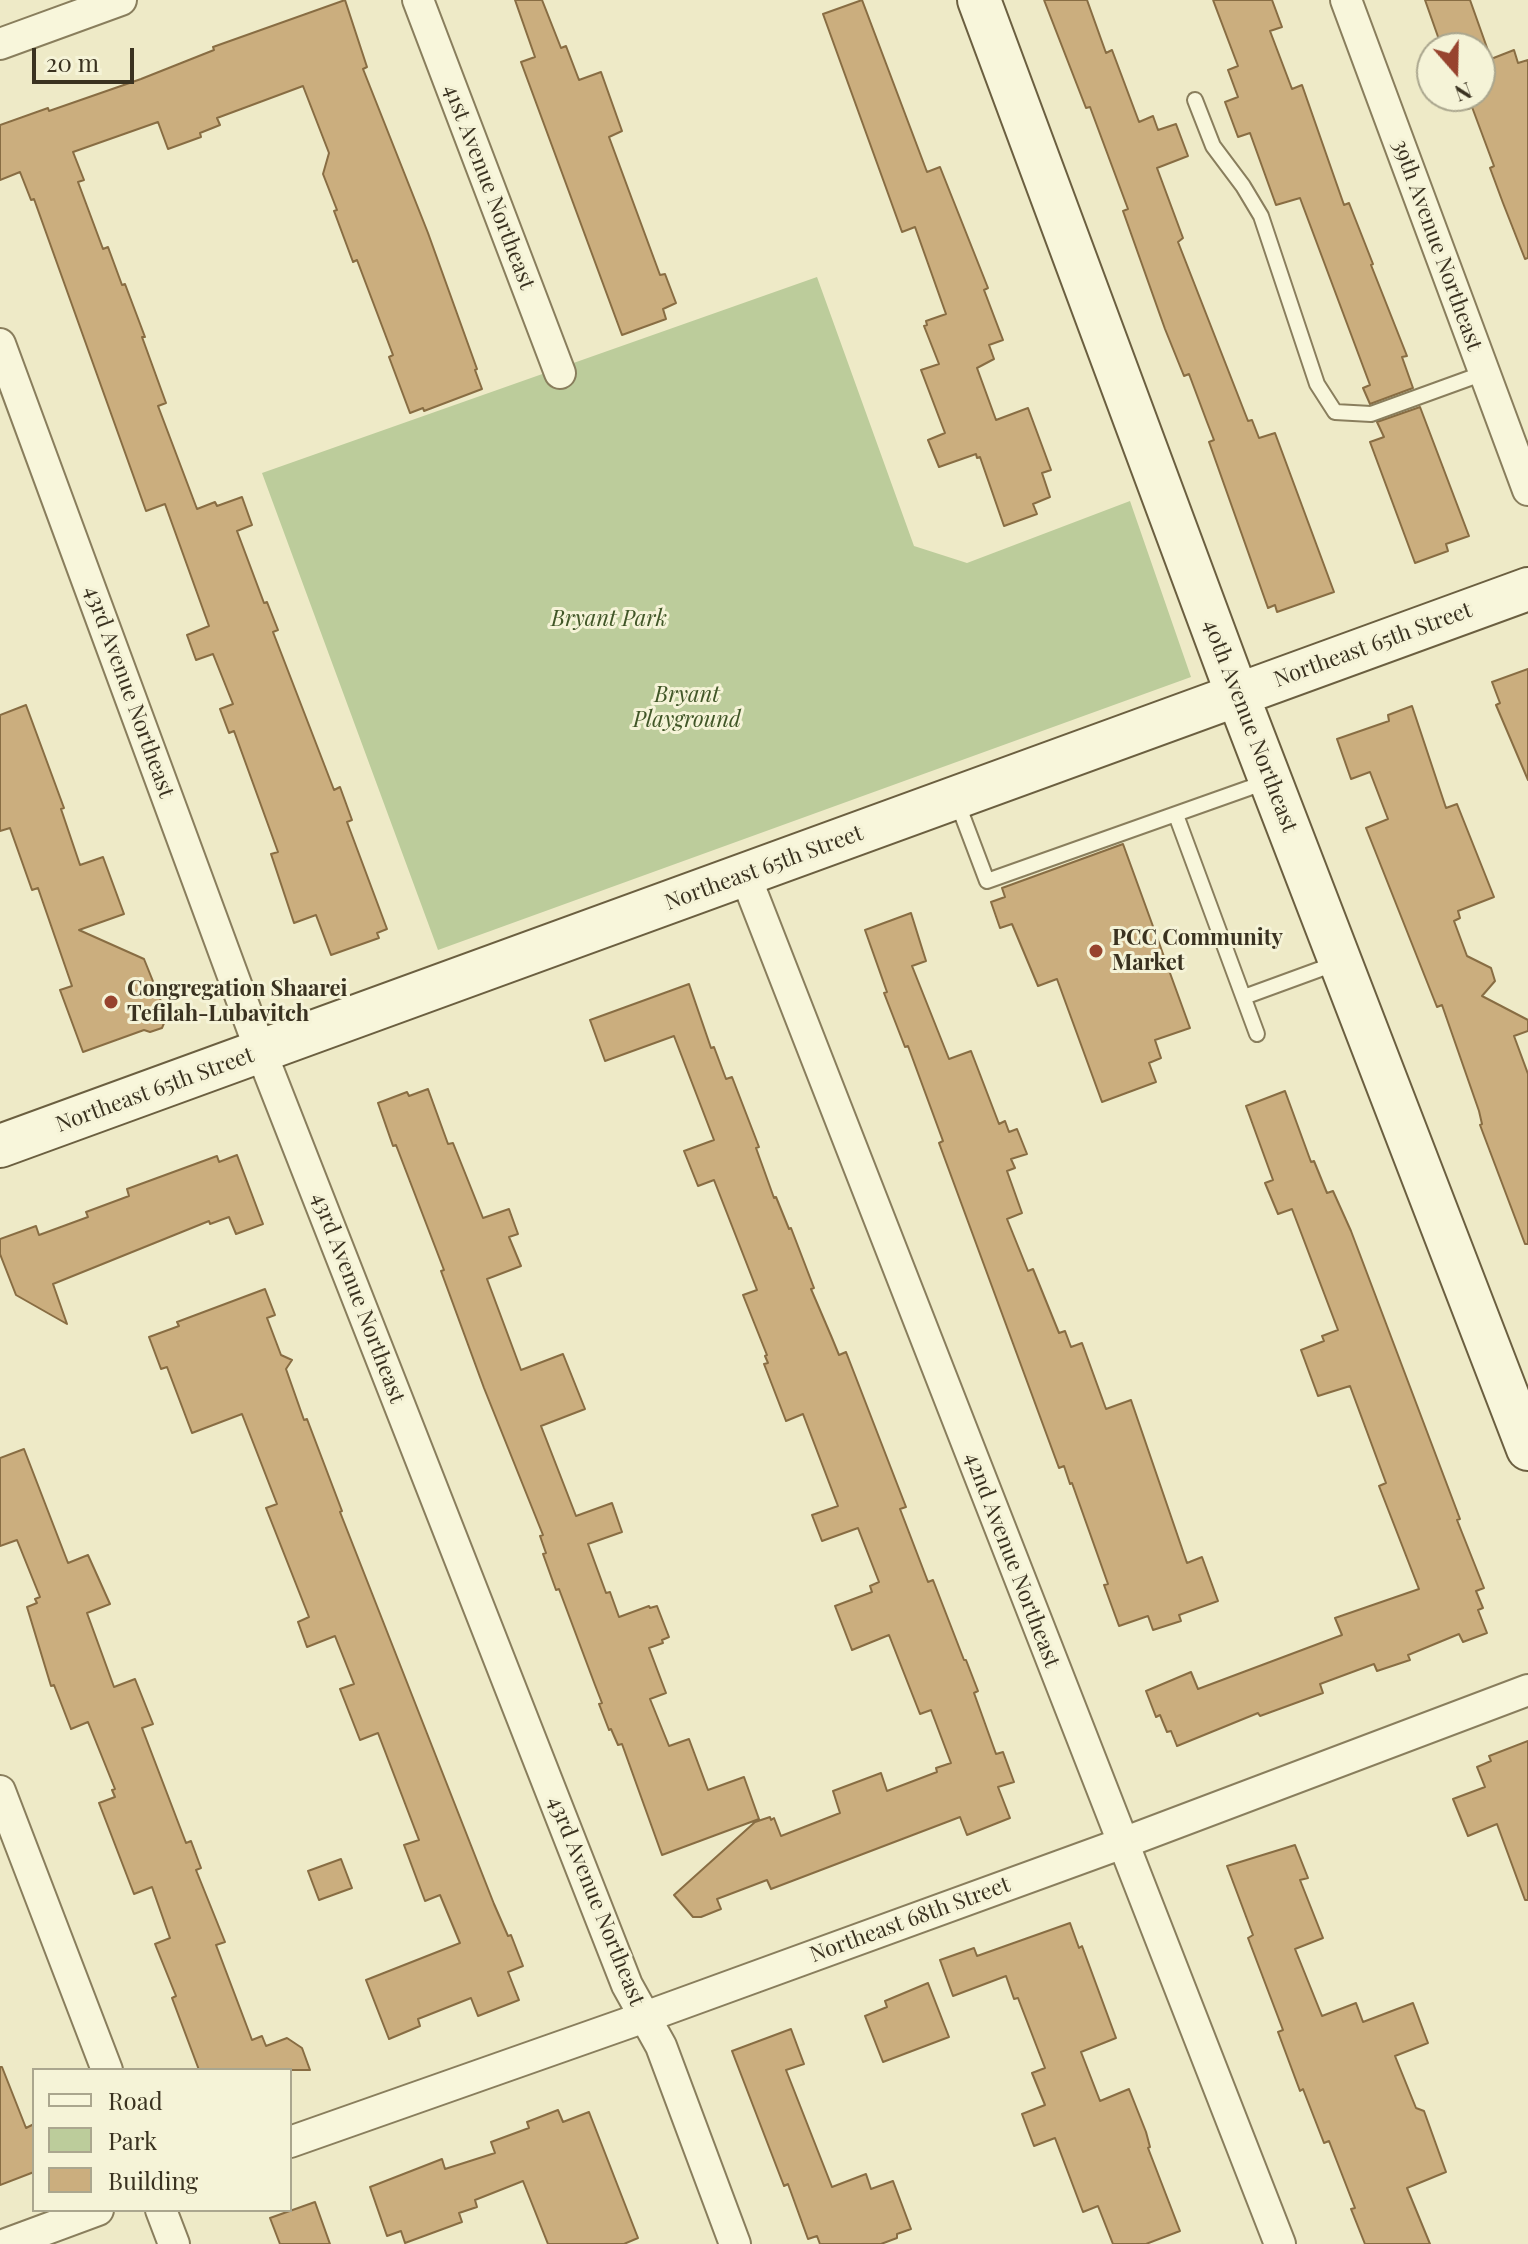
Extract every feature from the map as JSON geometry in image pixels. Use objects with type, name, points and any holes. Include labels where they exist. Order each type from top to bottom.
[{"type":"main road","name":"40th Avenue Northeast","points":[[979,0],[1237,694],[1528,1449]]},
{"type":"main road","name":"Northeast 65th Street","points":[[0,1146],[1528,589]]},
{"type":"street","points":[[0,44],[121,0]]},
{"type":"street","name":"41st Avenue Northeast","points":[[418,0],[560,373]]},
{"type":"street","name":"39th Avenue Northeast","points":[[1346,0],[1528,490]]},
{"type":"street","name":"43rd Avenue Northeast","points":[[0,344],[261,1052],[627,1985],[661,2046],[735,2244]]},
{"type":"street","name":"42nd Avenue Northeast","points":[[745,875],[1280,2244]]},
{"type":"street","name":"Northeast 68th Street","points":[[292,2141],[1123,1843],[1528,1690]]},
{"type":"street","points":[[0,1791],[106,2068]]},
{"type":"street","points":[[6,2244],[93,2212]]},
{"type":"street","points":[[162,2212],[174,2244]]},
{"type":"lane","points":[[1195,100],[1213,146],[1261,216],[1317,384],[1335,412],[1371,414],[1484,373]]},
{"type":"lane","points":[[955,798],[987,881],[1270,781]]},
{"type":"lane","points":[[1176,815],[1257,1034]]},
{"type":"lane","points":[[1244,997],[1340,962]]},
{"type":"green space","name":"Bryant Park","points":[[817,277],[914,546],[967,563],[1130,501],[1191,677],[438,950],[262,473]]},
{"type":"building","points":[[345,0],[367,67],[363,69],[428,233],[482,389],[424,411],[423,408],[410,413],[389,357],[393,355],[357,260],[353,262],[334,211],[337,210],[323,174],[329,153],[303,86],[217,118],[220,125],[200,133],[201,137],[168,149],[158,122],[73,152],[84,180],[78,182],[103,249],[108,247],[145,337],[142,337],[166,403],[158,406],[197,509],[242,497],[252,525],[237,531],[264,603],[267,602],[278,630],[273,632],[334,790],[340,787],[352,820],[347,822],[387,929],[377,933],[379,938],[331,955],[316,915],[294,923],[271,854],[278,852],[234,731],[229,733],[220,709],[233,704],[213,654],[196,660],[187,635],[209,626],[165,504],[146,511],[34,199],[31,200],[20,172],[0,180],[0,125],[141,79],[214,50],[213,47]]},
{"type":"building","points":[[515,0],[542,0],[561,48],[566,46],[579,80],[601,72],[622,131],[609,137],[660,275],[665,274],[676,303],[663,309],[666,319],[622,335],[521,62],[535,57]]},
{"type":"building","points":[[862,0],[927,172],[940,167],[988,288],[984,290],[1003,340],[989,345],[994,359],[977,368],[996,420],[1028,408],[1051,470],[1042,473],[1050,497],[1033,504],[1037,514],[1004,526],[980,457],[977,458],[976,454],[939,467],[928,440],[945,433],[921,370],[939,364],[924,326],[927,325],[926,321],[946,314],[915,227],[902,232],[823,14]]},
{"type":"building","points":[[1044,0],[1087,0],[1106,53],[1112,50],[1139,122],[1153,116],[1158,130],[1176,124],[1188,156],[1157,168],[1183,238],[1178,242],[1248,421],[1252,420],[1259,438],[1275,433],[1334,592],[1277,612],[1275,605],[1268,608],[1209,442],[1214,440],[1189,374],[1184,376],[1165,329],[1123,211],[1128,209],[1090,107],[1086,108]]},
{"type":"building","points":[[1213,0],[1272,0],[1282,27],[1270,31],[1292,89],[1302,85],[1344,205],[1349,203],[1407,356],[1402,357],[1413,388],[1370,404],[1363,388],[1370,385],[1300,198],[1276,205],[1250,133],[1238,137],[1225,102],[1238,97],[1228,70],[1238,66]]},
{"type":"building","points":[[1425,0],[1470,0],[1481,32],[1436,32]]},
{"type":"building","points":[[1514,50],[1518,63],[1528,60],[1528,258],[1525,259],[1490,168],[1494,166],[1474,112],[1496,112],[1496,57]]},
{"type":"building","points":[[1420,407],[1469,536],[1446,544],[1448,551],[1415,563],[1370,442],[1384,437],[1377,422]]},
{"type":"building","points":[[1528,669],[1528,780],[1496,705],[1500,703],[1492,682]]},
{"type":"building","points":[[26,705],[64,808],[61,809],[80,865],[103,857],[124,914],[79,930],[144,959],[167,1016],[162,1028],[150,1032],[144,1030],[83,1052],[60,990],[72,986],[38,888],[32,890],[10,828],[0,831],[0,715]]},
{"type":"building","points":[[1412,706],[1446,808],[1457,804],[1494,897],[1458,911],[1460,918],[1454,921],[1467,956],[1491,968],[1495,981],[1482,996],[1528,1020],[1528,1031],[1514,1036],[1528,1074],[1528,1244],[1525,1244],[1480,1125],[1479,1111],[1442,1005],[1437,1007],[1366,828],[1388,819],[1370,772],[1351,779],[1337,739],[1389,721],[1388,715]]},
{"type":"building","points":[[1123,844],[1190,1028],[1155,1040],[1161,1058],[1149,1063],[1156,1082],[1102,1102],[1057,979],[1038,986],[1012,924],[1000,928],[991,902],[1005,897],[1002,888]]},
{"type":"building","points":[[911,913],[926,961],[912,966],[949,1059],[971,1051],[999,1124],[1005,1121],[1009,1132],[1017,1129],[1027,1154],[1011,1159],[1015,1168],[1007,1171],[1022,1213],[1007,1219],[1028,1271],[1033,1269],[1059,1333],[1065,1331],[1071,1347],[1082,1343],[1106,1409],[1131,1400],[1187,1563],[1202,1557],[1218,1601],[1179,1615],[1181,1621],[1153,1630],[1148,1616],[1119,1626],[1104,1585],[1108,1584],[1072,1483],[1064,1466],[1059,1468],[939,1143],[943,1141],[908,1046],[905,1047],[884,993],[887,992],[865,930]]},
{"type":"building","points":[[689,984],[711,1048],[714,1047],[726,1079],[732,1077],[759,1147],[756,1148],[774,1198],[791,1228],[814,1288],[811,1289],[839,1355],[846,1352],[906,1507],[900,1509],[928,1582],[933,1580],[966,1660],[978,1691],[974,1693],[996,1754],[1003,1752],[1014,1782],[998,1787],[1010,1818],[967,1835],[960,1817],[771,1889],[767,1880],[717,1899],[721,1909],[701,1917],[693,1917],[674,1895],[755,1822],[774,1818],[781,1836],[840,1813],[833,1791],[881,1773],[887,1791],[937,1772],[936,1768],[951,1763],[931,1710],[920,1714],[889,1635],[852,1650],[835,1606],[872,1592],[870,1586],[879,1582],[858,1528],[822,1541],[812,1515],[838,1506],[803,1414],[786,1421],[764,1364],[768,1363],[767,1355],[743,1295],[757,1290],[714,1180],[698,1186],[684,1151],[714,1140],[674,1036],[605,1061],[590,1020]]},
{"type":"building","points":[[428,1089],[448,1144],[453,1143],[483,1218],[509,1209],[518,1234],[509,1237],[521,1266],[487,1279],[521,1370],[563,1354],[585,1409],[541,1426],[576,1516],[612,1503],[622,1532],[588,1544],[606,1593],[610,1592],[619,1617],[657,1606],[669,1637],[649,1648],[666,1693],[650,1699],[669,1746],[689,1739],[708,1790],[744,1777],[759,1819],[662,1855],[622,1744],[618,1745],[609,1730],[599,1704],[602,1703],[543,1554],[546,1553],[540,1536],[543,1535],[484,1388],[441,1271],[444,1270],[378,1103],[407,1092],[409,1096]]},
{"type":"building","points":[[1285,1091],[1311,1162],[1314,1161],[1327,1193],[1333,1191],[1351,1231],[1460,1519],[1457,1520],[1484,1588],[1476,1591],[1483,1608],[1478,1610],[1487,1633],[1463,1642],[1459,1634],[1408,1655],[1410,1660],[1377,1671],[1374,1664],[1320,1684],[1323,1693],[1260,1716],[1258,1713],[1177,1746],[1160,1715],[1156,1717],[1146,1691],[1191,1672],[1198,1689],[1342,1635],[1335,1618],[1419,1589],[1379,1486],[1386,1483],[1350,1386],[1318,1396],[1301,1350],[1324,1341],[1322,1336],[1338,1330],[1292,1209],[1278,1214],[1265,1183],[1273,1180],[1246,1106]]},
{"type":"building","points":[[237,1155],[263,1224],[236,1234],[229,1217],[210,1224],[209,1221],[53,1284],[67,1324],[16,1295],[0,1254],[0,1239],[36,1226],[39,1235],[88,1217],[86,1212],[129,1196],[127,1189],[217,1156],[219,1162]]},
{"type":"building","points":[[265,1289],[275,1315],[267,1318],[281,1355],[292,1360],[286,1369],[304,1420],[307,1419],[340,1512],[494,1904],[523,1966],[508,1972],[519,2000],[478,2016],[471,1998],[418,2019],[420,2026],[389,2039],[366,1980],[460,1943],[440,1895],[425,1901],[404,1845],[419,1840],[378,1733],[360,1740],[340,1689],[354,1684],[335,1636],[307,1647],[298,1622],[309,1617],[266,1508],[277,1504],[242,1414],[192,1433],[167,1367],[161,1369],[149,1337],[179,1326],[177,1322]]},
{"type":"building","points":[[24,1449],[68,1563],[88,1555],[110,1604],[87,1613],[114,1687],[135,1679],[153,1724],[142,1728],[186,1843],[191,1841],[201,1868],[196,1870],[225,1942],[216,1945],[252,2040],[262,2036],[266,2046],[287,2038],[302,2048],[310,2070],[198,2068],[172,1998],[176,1996],[155,1944],[170,1938],[152,1887],[134,1894],[99,1803],[115,1797],[112,1790],[115,1789],[88,1722],[71,1729],[54,1685],[51,1686],[27,1607],[37,1603],[35,1599],[40,1597],[17,1540],[0,1546],[0,1458]]},
{"type":"building","points":[[1528,1741],[1528,1900],[1525,1900],[1497,1824],[1468,1836],[1453,1799],[1485,1787],[1477,1767],[1491,1761],[1489,1756]]},
{"type":"building","points":[[1295,1845],[1308,1878],[1300,1880],[1323,1938],[1295,1949],[1322,2016],[1356,2003],[1363,2022],[1413,2003],[1428,2043],[1395,2056],[1416,2108],[1424,2111],[1446,2172],[1407,2188],[1430,2244],[1365,2244],[1351,2209],[1355,2208],[1329,2141],[1324,2143],[1278,2032],[1283,2030],[1248,1938],[1253,1935],[1227,1866]]},
{"type":"building","points":[[341,1859],[352,1888],[319,1900],[308,1871]]},
{"type":"building","points":[[1070,1923],[1079,1948],[1082,1946],[1116,2038],[1081,2052],[1100,2101],[1129,2089],[1180,2231],[1146,2244],[1113,2244],[1098,2206],[1083,2212],[1055,2138],[1034,2146],[1022,2114],[1045,2105],[1032,2073],[1045,2068],[1018,1998],[1014,1999],[1006,1976],[953,1996],[940,1960],[974,1948],[977,1956]]},
{"type":"building","points":[[928,1983],[949,2037],[883,2062],[865,2016],[887,2007],[885,2001]]},
{"type":"building","points":[[791,2029],[804,2064],[786,2070],[832,2187],[866,2174],[871,2189],[893,2181],[911,2229],[897,2234],[897,2238],[881,2244],[820,2244],[817,2236],[808,2239],[732,2051]]},
{"type":"building","points":[[2,2067],[26,2128],[32,2125],[32,2173],[0,2185]]},
{"type":"building","points":[[558,2110],[563,2122],[589,2112],[638,2238],[624,2244],[548,2244],[523,2181],[475,2200],[477,2207],[459,2213],[462,2222],[405,2243],[401,2231],[387,2236],[370,2187],[442,2159],[445,2169],[495,2153],[491,2142],[529,2128],[527,2122]]},
{"type":"building","points":[[315,2202],[330,2244],[280,2244],[270,2218]]},
{"type":"place","name":"PCC Community Market","points":[[1096,951]]},
{"type":"place","name":"Congregation Shaarei Tefilah-Lubavitch","points":[[111,1002]]},
{"type":"park label","name":"Bryant Playground","points":[[687,708]]}]
